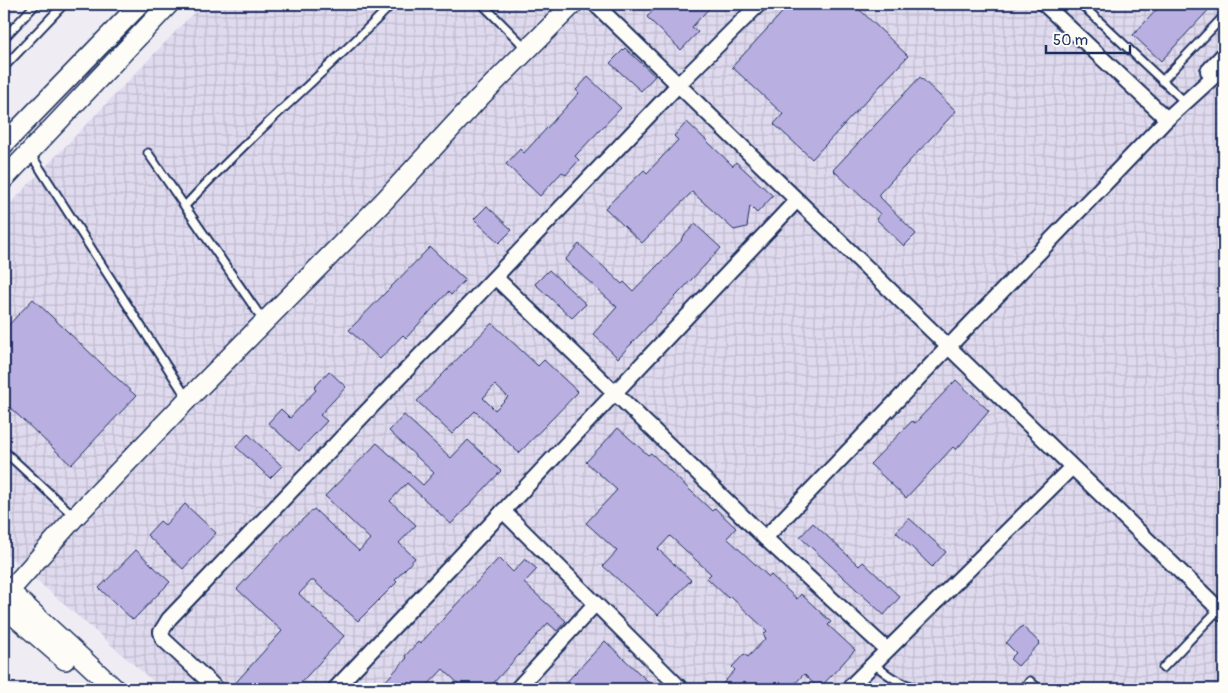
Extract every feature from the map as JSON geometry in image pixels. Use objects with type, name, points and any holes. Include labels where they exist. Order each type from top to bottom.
[{"type":"street","points":[[4,144],[140,4]]},
{"type":"street","points":[[4,179],[169,4]]},
{"type":"street","points":[[5,595],[75,517],[188,399],[264,320],[384,201],[526,48],[573,4]]},
{"type":"street","points":[[595,4],[1071,468],[1222,611]]},
{"type":"street","points":[[217,689],[163,639],[163,628],[679,84],[759,4]]},
{"type":"street","points":[[1044,4],[1167,119]]},
{"type":"street","points":[[1185,102],[1202,77],[1224,54]]},
{"type":"street","points":[[765,538],[1167,119],[1208,84],[1224,67]]},
{"type":"street","points":[[335,689],[797,200]]},
{"type":"street","points":[[496,278],[765,538],[886,649]]},
{"type":"street","points":[[848,689],[886,649],[1071,468]]},
{"type":"street","points":[[503,511],[681,689]]},
{"type":"street","points":[[5,595],[97,689]]},
{"type":"street","points":[[5,595],[115,689]]},
{"type":"street","points":[[517,689],[595,604]]},
{"type":"lane","points":[[4,38],[36,4]]},
{"type":"lane","points":[[4,67],[64,4]]},
{"type":"lane","points":[[185,206],[216,173],[332,64],[392,4]]},
{"type":"lane","points":[[482,4],[526,48]]},
{"type":"lane","points":[[1080,4],[1185,102]]},
{"type":"lane","points":[[1162,81],[1224,16]]},
{"type":"lane","points":[[29,152],[188,399]]},
{"type":"lane","points":[[148,153],[264,320]]},
{"type":"lane","points":[[4,450],[75,517]]},
{"type":"lane","points":[[1162,668],[1222,611]]},
{"type":"lane","points":[[873,663],[891,679],[914,688],[927,689]]},
{"type":"lane","points":[[1023,689],[1030,681],[1039,689]]},
{"type":"shaded area","points":[[4,4],[21,4],[4,22]]},
{"type":"shaded area","points":[[202,4],[1224,4],[1224,689],[162,689],[4,552],[4,210]]},
{"type":"building","points":[[659,4],[713,4],[692,27],[698,32],[681,50],[647,17]]},
{"type":"building","points":[[790,4],[857,4],[861,8],[860,10],[908,56],[812,159],[774,124],[783,114],[732,67]]},
{"type":"building","points":[[1162,4],[1214,4],[1161,61],[1133,35]]},
{"type":"building","points":[[625,48],[655,76],[641,91],[610,63]]},
{"type":"building","points":[[588,77],[621,108],[575,156],[579,160],[566,175],[562,172],[540,196],[506,164],[520,149],[524,153],[579,93],[576,90]]},
{"type":"building","points":[[920,77],[956,111],[878,195],[916,234],[904,246],[876,219],[880,214],[833,170]]},
{"type":"building","points":[[687,122],[733,166],[736,162],[773,196],[757,213],[750,206],[747,227],[734,230],[692,192],[642,243],[605,208],[644,170],[647,173],[678,140],[674,136]]},
{"type":"building","points":[[487,206],[512,230],[499,243],[474,219]]},
{"type":"building","points":[[695,224],[721,248],[618,358],[593,334],[617,307],[565,260],[579,244],[622,284],[624,282],[633,291]]},
{"type":"building","points":[[430,247],[465,280],[451,295],[448,292],[406,338],[403,335],[380,359],[349,330]]},
{"type":"building","points":[[549,270],[586,304],[572,318],[535,284]]},
{"type":"building","points":[[33,299],[136,396],[71,465],[4,402],[4,330]]},
{"type":"building","points":[[492,323],[538,366],[544,360],[578,392],[519,453],[475,411],[452,434],[417,401]],"holes":[[[495,385],[508,397],[495,410],[483,398]]]},
{"type":"building","points":[[329,371],[346,387],[320,415],[327,421],[299,451],[268,423],[281,409],[290,418],[316,390],[314,388]]},
{"type":"building","points":[[956,380],[989,411],[956,450],[953,447],[906,498],[870,464],[912,421],[915,423]]},
{"type":"building","points":[[404,415],[451,458],[468,440],[501,471],[451,524],[407,483],[390,501],[416,525],[399,543],[415,558],[395,580],[397,582],[358,621],[314,581],[311,581],[299,594],[344,636],[295,689],[230,689],[282,631],[237,589],[291,530],[314,509],[359,551],[370,539],[325,496],[377,443],[423,485],[434,473],[389,431]]},
{"type":"building","points":[[618,428],[648,455],[651,453],[712,511],[715,508],[736,528],[727,538],[769,577],[771,575],[797,599],[801,594],[831,622],[828,625],[855,650],[819,689],[804,674],[790,689],[718,689],[735,670],[732,667],[744,654],[748,657],[766,638],[763,635],[767,631],[730,596],[728,598],[707,578],[711,574],[670,536],[658,549],[691,580],[658,615],[603,566],[617,551],[586,523],[617,490],[586,462]]},
{"type":"building","points":[[248,434],[282,466],[270,478],[236,447]]},
{"type":"building","points":[[185,504],[216,533],[183,569],[147,535],[160,521],[165,525]]},
{"type":"building","points":[[909,518],[946,552],[932,567],[896,532]]},
{"type":"building","points":[[813,523],[859,566],[863,562],[900,597],[884,615],[800,537]]},
{"type":"building","points":[[136,550],[170,582],[133,620],[99,588]]},
{"type":"building","points":[[499,558],[513,572],[525,559],[537,569],[524,583],[566,621],[557,631],[548,623],[488,689],[464,689],[443,669],[424,689],[378,689],[407,658],[405,656],[418,642],[420,644]]},
{"type":"building","points":[[1022,626],[1040,643],[1018,666],[1010,659],[1016,653],[1006,643]]},
{"type":"building","points":[[605,641],[656,689],[560,689]]}]
